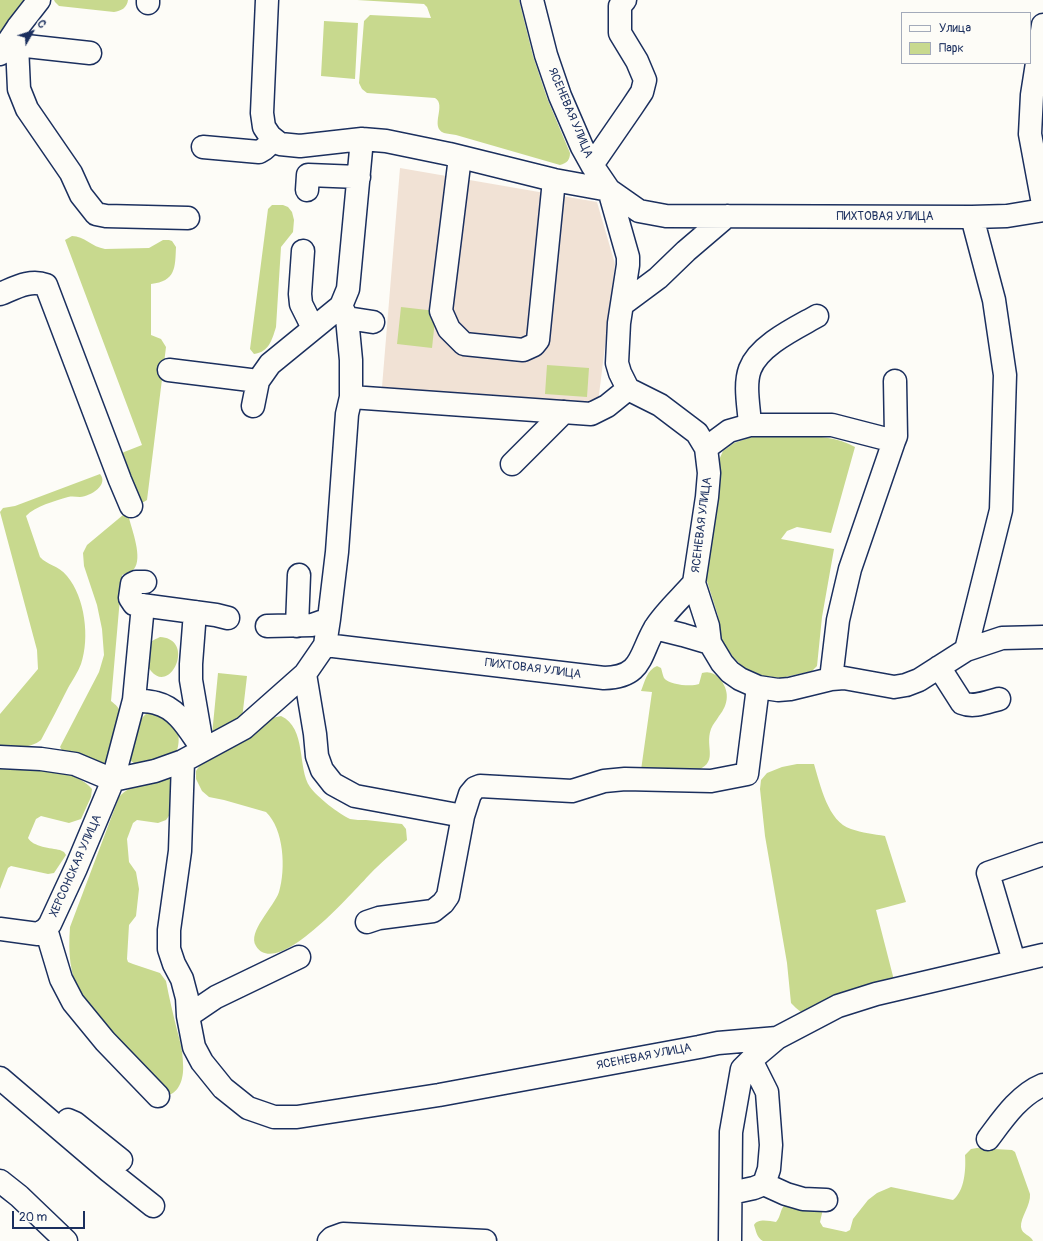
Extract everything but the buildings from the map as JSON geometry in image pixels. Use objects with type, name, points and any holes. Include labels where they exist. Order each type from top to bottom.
[{"type":"street","points":[[39,0],[12,42],[19,89],[27,109],[71,173],[81,195],[96,214],[106,216],[188,218]]},
{"type":"street","points":[[267,0],[262,113],[264,127],[270,136],[280,144],[300,146],[362,139],[386,141],[554,180],[609,190]]},
{"type":"street","name":"ЯСЕНЕВАЯ УЛИЦА","points":[[532,0],[546,55],[560,96],[582,147],[609,190],[628,257],[617,363],[623,381],[628,390],[660,405],[697,433],[706,448],[709,473],[707,497],[694,583],[708,626],[710,643],[722,663],[730,672],[740,679],[758,687],[778,690],[790,689],[831,679],[855,679],[894,686],[906,685],[919,680],[966,650],[1002,638],[1043,637]]},
{"type":"street","points":[[592,165],[642,92],[645,80],[637,61],[620,33],[620,6],[625,0]]},
{"type":"street","points":[[1043,25],[1032,95],[1030,134],[1043,204]]},
{"type":"street","points":[[12,42],[90,53]]},
{"type":"street","points":[[0,757],[41,759],[75,764],[113,780],[155,771],[183,761],[244,728],[304,674],[325,645],[337,552],[347,414],[351,397],[350,360],[344,312],[348,289],[362,139]]},
{"type":"street","points":[[203,147],[259,152],[274,140]]},
{"type":"street","points":[[460,157],[441,311],[449,329],[464,344],[523,350],[534,345],[538,340],[554,180]]},
{"type":"street","points":[[307,190],[308,175],[359,177]]},
{"type":"street","name":"ПИХТОВАЯ УЛИЦА","points":[[609,190],[639,211],[666,216],[972,217],[1007,216],[1043,210]]},
{"type":"street","points":[[623,304],[658,278],[686,251],[727,216]]},
{"type":"street","points":[[966,650],[1001,510],[1005,375],[994,300],[972,217]]},
{"type":"street","points":[[303,251],[300,294],[301,304],[313,328]]},
{"type":"street","points":[[0,294],[18,286],[33,282],[40,282],[46,285],[131,506]]},
{"type":"street","points":[[253,406],[258,381],[270,364],[313,328],[344,312],[373,322]]},
{"type":"street","points":[[750,424],[748,383],[750,369],[755,358],[785,334],[818,316]]},
{"type":"street","points":[[169,370],[258,381]]},
{"type":"street","points":[[831,679],[838,620],[850,569],[896,436],[895,381]]},
{"type":"street","points":[[351,397],[591,414],[607,406],[628,390]]},
{"type":"street","points":[[512,464],[564,412]]},
{"type":"street","points":[[706,448],[729,431],[750,424],[832,425],[894,441]]},
{"type":"street","points":[[297,626],[299,575]]},
{"type":"street","points":[[145,582],[136,582],[131,586],[130,598],[134,604],[196,612],[228,618]]},
{"type":"street","name":"ПИХТОВАЯ УЛИЦА","points":[[325,645],[604,678],[616,678],[632,671],[642,657],[655,628],[694,583]]},
{"type":"street","name":"ХЕРСОНСКАЯ УЛИЦА","points":[[0,929],[38,934],[46,929],[50,924],[73,874],[113,780],[134,700],[143,605]]},
{"type":"street","points":[[196,612],[191,680],[203,750]]},
{"type":"street","points":[[267,626],[312,625],[329,619]]},
{"type":"street","points":[[655,628],[710,643]]},
{"type":"street","points":[[939,667],[962,703],[968,706],[999,699]]},
{"type":"street","points":[[304,674],[315,734],[317,756],[322,770],[333,784],[355,796],[463,816]]},
{"type":"street","points":[[366,922],[379,918],[433,911],[443,903],[448,896],[463,816],[470,794],[480,786],[572,791],[604,781],[625,779],[711,781],[747,774],[758,687]]},
{"type":"street","points":[[134,700],[156,703],[171,710],[183,721],[203,750]]},
{"type":"street","name":"ЯСЕНЕВАЯ УЛИЦА","points":[[183,761],[180,851],[169,930],[169,949],[174,964],[182,979],[187,998],[188,1016],[194,1047],[202,1062],[223,1088],[248,1108],[274,1117],[297,1117],[439,1095],[699,1046],[777,1038]]},
{"type":"street","points":[[1014,961],[988,873],[1043,854]]},
{"type":"street","points":[[46,929],[61,979],[73,1002],[105,1041],[158,1096]]},
{"type":"street","points":[[730,1241],[731,1132],[742,1069],[751,1060],[777,1038],[832,1009],[876,994],[1043,955]]},
{"type":"street","points":[[188,1016],[216,997],[299,957]]},
{"type":"street","points":[[751,1060],[767,1092],[771,1145],[769,1169],[764,1184]]},
{"type":"street","points":[[0,1078],[153,1206]]},
{"type":"street","points":[[988,1139],[1014,1106],[1027,1095],[1043,1085]]},
{"type":"street","points":[[52,1122],[59,1119],[66,1119],[75,1123],[121,1160]]},
{"type":"street","points":[[0,1181],[19,1196],[66,1241]]},
{"type":"street","points":[[730,1193],[754,1188],[764,1184],[786,1194],[803,1199],[826,1200]]},
{"type":"street","points":[[329,1241],[332,1238],[344,1234],[484,1241]]},
{"type":"shaded area","points":[[400,168],[597,202],[615,264],[598,403],[382,387]]},
{"type":"green space","points":[[0,0],[25,0],[0,32]]},
{"type":"green space","points":[[54,0],[128,0],[123,9],[114,12],[59,6]]},
{"type":"green space","points":[[357,0],[519,0],[533,56],[547,98],[570,153],[568,161],[560,165],[456,135],[444,133],[438,126],[439,106],[438,101],[435,98],[367,93],[362,89],[359,83],[364,21],[370,15],[431,18],[427,7],[424,4]]},
{"type":"green space","points":[[324,21],[358,23],[355,79],[321,76]]},
{"type":"green space","points":[[272,205],[283,205],[288,207],[292,212],[294,220],[293,232],[281,247],[275,332],[269,345],[263,351],[254,354],[250,349],[268,209]]},
{"type":"green space","points":[[72,236],[76,236],[105,249],[149,248],[163,240],[172,241],[176,247],[174,267],[170,277],[151,284],[151,335],[161,339],[166,347],[147,500],[142,503],[140,502],[119,454],[142,445],[65,240]]},
{"type":"green space","points":[[401,307],[436,311],[432,348],[397,344]]},
{"type":"green space","points":[[547,365],[589,368],[587,397],[545,394]]},
{"type":"green space","points":[[755,436],[820,437],[845,442],[855,447],[831,533],[797,527],[787,531],[781,539],[834,549],[822,617],[817,666],[812,671],[781,678],[764,676],[745,669],[733,657],[721,639],[718,616],[706,578],[719,493],[719,460],[723,451],[734,443]]},
{"type":"green space","points":[[100,474],[102,478],[101,486],[89,495],[68,497],[51,502],[35,509],[26,516],[40,557],[64,572],[78,595],[84,618],[84,654],[77,673],[41,740],[27,746],[0,748],[0,714],[38,669],[37,650],[0,512],[3,508],[15,506]]},
{"type":"green space","points":[[123,515],[126,515],[129,518],[136,544],[137,558],[134,569],[122,575],[111,701],[116,705],[120,714],[109,757],[106,762],[102,764],[63,752],[60,747],[99,672],[104,655],[102,629],[97,605],[84,566],[83,553],[87,545]]},
{"type":"green space","points":[[160,637],[171,640],[177,647],[178,655],[176,664],[172,671],[166,676],[159,677],[149,668],[148,650],[150,644]]},
{"type":"green space","points":[[657,666],[661,668],[664,678],[671,682],[681,685],[696,685],[699,684],[702,673],[709,672],[719,678],[725,687],[727,697],[725,707],[712,727],[709,736],[709,759],[707,764],[693,772],[641,770],[652,692],[641,691],[649,673]]},
{"type":"green space","points":[[218,673],[247,676],[242,719],[212,735]]},
{"type":"green space","points":[[151,711],[177,726],[179,738],[177,750],[172,756],[137,765],[131,761],[130,756],[134,737],[138,724],[146,714]]},
{"type":"green space","points":[[281,716],[295,729],[306,779],[310,787],[317,795],[350,819],[402,824],[406,829],[407,840],[380,864],[337,909],[318,926],[299,941],[282,951],[267,954],[256,946],[254,940],[255,934],[262,919],[279,892],[281,883],[283,861],[277,828],[266,812],[209,797],[202,791],[196,779],[196,771],[200,765],[250,737],[272,718]]},
{"type":"green space","points":[[797,764],[814,764],[826,801],[836,819],[843,825],[859,832],[885,836],[906,902],[876,910],[895,984],[801,1012],[791,1003],[787,963],[765,836],[760,789],[761,780],[767,773],[782,767]]},
{"type":"green space","points":[[23,766],[51,770],[78,778],[92,789],[91,797],[81,819],[69,823],[41,816],[36,819],[28,838],[30,841],[42,847],[60,850],[66,855],[54,873],[48,874],[11,866],[8,868],[0,889],[0,769]]},
{"type":"green space","points":[[167,776],[172,778],[176,806],[166,820],[158,823],[137,820],[133,823],[127,839],[129,862],[136,872],[139,889],[136,916],[129,925],[127,959],[128,962],[160,973],[166,981],[181,1047],[183,1068],[179,1086],[169,1095],[164,1092],[80,997],[70,963],[69,946],[70,927],[119,797],[124,792],[135,786]]},
{"type":"green space","points":[[971,1149],[1012,1150],[1015,1152],[1030,1194],[1029,1203],[1021,1223],[1021,1227],[1023,1232],[1033,1241],[763,1241],[759,1238],[756,1232],[754,1225],[758,1221],[764,1220],[776,1222],[787,1203],[823,1209],[820,1222],[823,1227],[846,1232],[850,1230],[853,1219],[868,1200],[877,1193],[891,1187],[953,1200],[960,1191],[964,1179],[965,1155]]}]
